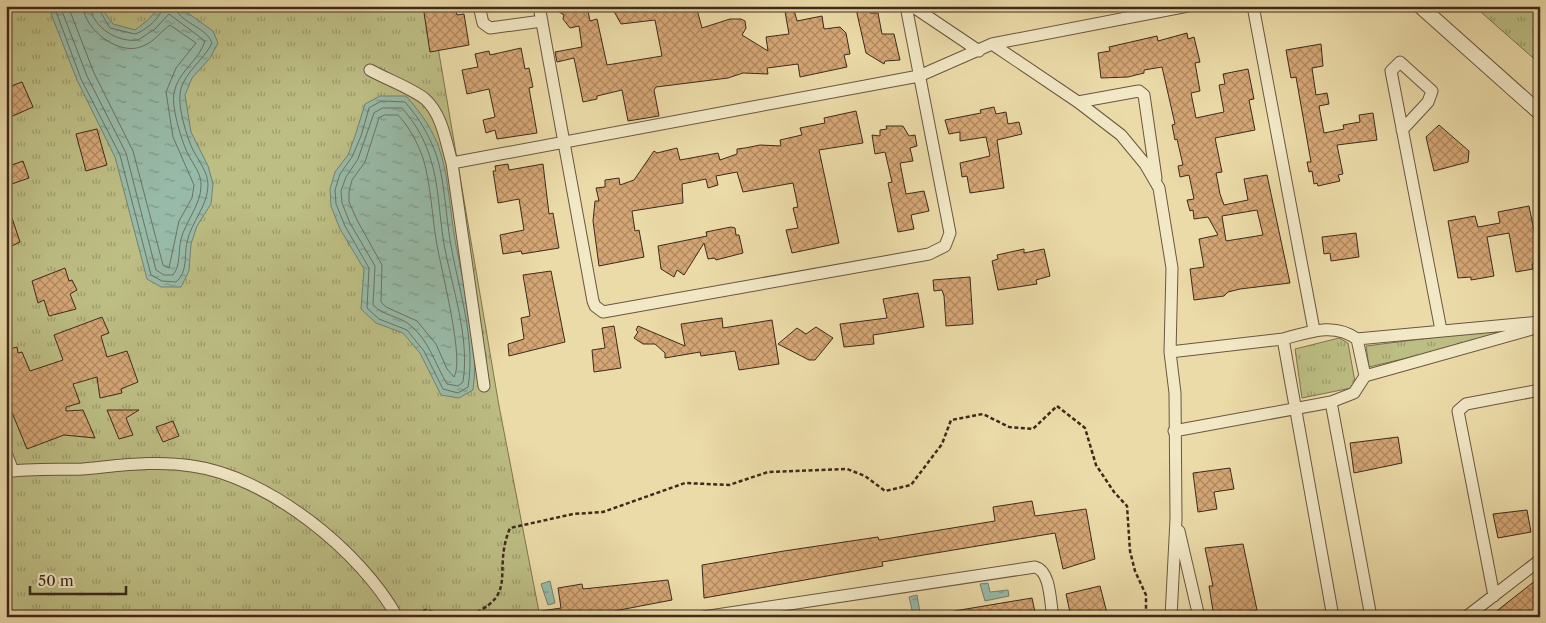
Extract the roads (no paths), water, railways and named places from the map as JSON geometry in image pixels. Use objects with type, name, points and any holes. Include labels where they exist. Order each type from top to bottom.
[{"type":"street","points":[[479,6],[483,23],[490,28],[542,21]]},
{"type":"street","points":[[539,6],[593,301],[599,310],[603,312],[929,254],[945,246],[950,232],[906,6]]},
{"type":"street","points":[[912,6],[979,51]]},
{"type":"street","points":[[452,163],[563,144],[919,76],[992,44],[1158,9],[1188,6]]},
{"type":"street","points":[[1253,6],[1314,330]]},
{"type":"street","points":[[1420,6],[1540,113]]},
{"type":"street","points":[[992,44],[1078,102],[1121,135],[1156,180]]},
{"type":"street","points":[[1402,130],[1428,102],[1432,90],[1400,62],[1394,65],[1392,71],[1402,130],[1441,330]]},
{"type":"street","points":[[370,70],[424,99],[437,115],[452,163],[484,386]]},
{"type":"street","points":[[1078,102],[1139,91],[1144,95],[1156,180],[1165,217],[1172,268],[1170,352],[1175,393],[1176,519],[1171,617]]},
{"type":"street","points":[[1170,352],[1283,339],[1314,330],[1341,330],[1358,339],[1540,322]]},
{"type":"street","points":[[1174,431],[1331,402],[1354,393],[1365,376],[1540,327]]},
{"type":"street","points":[[1283,339],[1333,617]]},
{"type":"street","points":[[1358,339],[1365,376]]},
{"type":"street","points":[[1494,596],[1458,411],[1466,404],[1540,390]]},
{"type":"street","points":[[1331,402],[1371,617]]},
{"type":"street","points":[[6,453],[10,472],[152,464],[192,466],[222,473],[276,500],[326,535],[377,587],[397,617]]},
{"type":"street","points":[[1176,519],[1199,617]]},
{"type":"street","points":[[1466,617],[1540,560]]},
{"type":"street","points":[[703,617],[1035,567],[1041,569],[1045,575],[1053,617]]},
{"type":"water","points":[[48,6],[100,6],[113,24],[135,30],[148,20],[160,6],[178,6],[213,31],[218,43],[210,58],[192,78],[185,95],[191,132],[208,166],[213,184],[211,204],[197,226],[191,244],[189,271],[181,287],[161,287],[147,279],[115,157],[77,80]]},
{"type":"water","points":[[380,96],[406,96],[427,123],[435,138],[444,164],[455,240],[473,334],[475,371],[473,390],[459,398],[441,395],[420,353],[403,333],[376,323],[361,309],[364,269],[340,229],[331,206],[330,189],[335,172],[348,155],[365,104]]},
{"type":"water","points":[[550,581],[555,603],[548,605],[541,584]]},
{"type":"water","points":[[988,583],[990,592],[1008,590],[1009,596],[985,601],[980,584]]},
{"type":"water","points":[[917,595],[920,612],[913,614],[909,597]]}]
